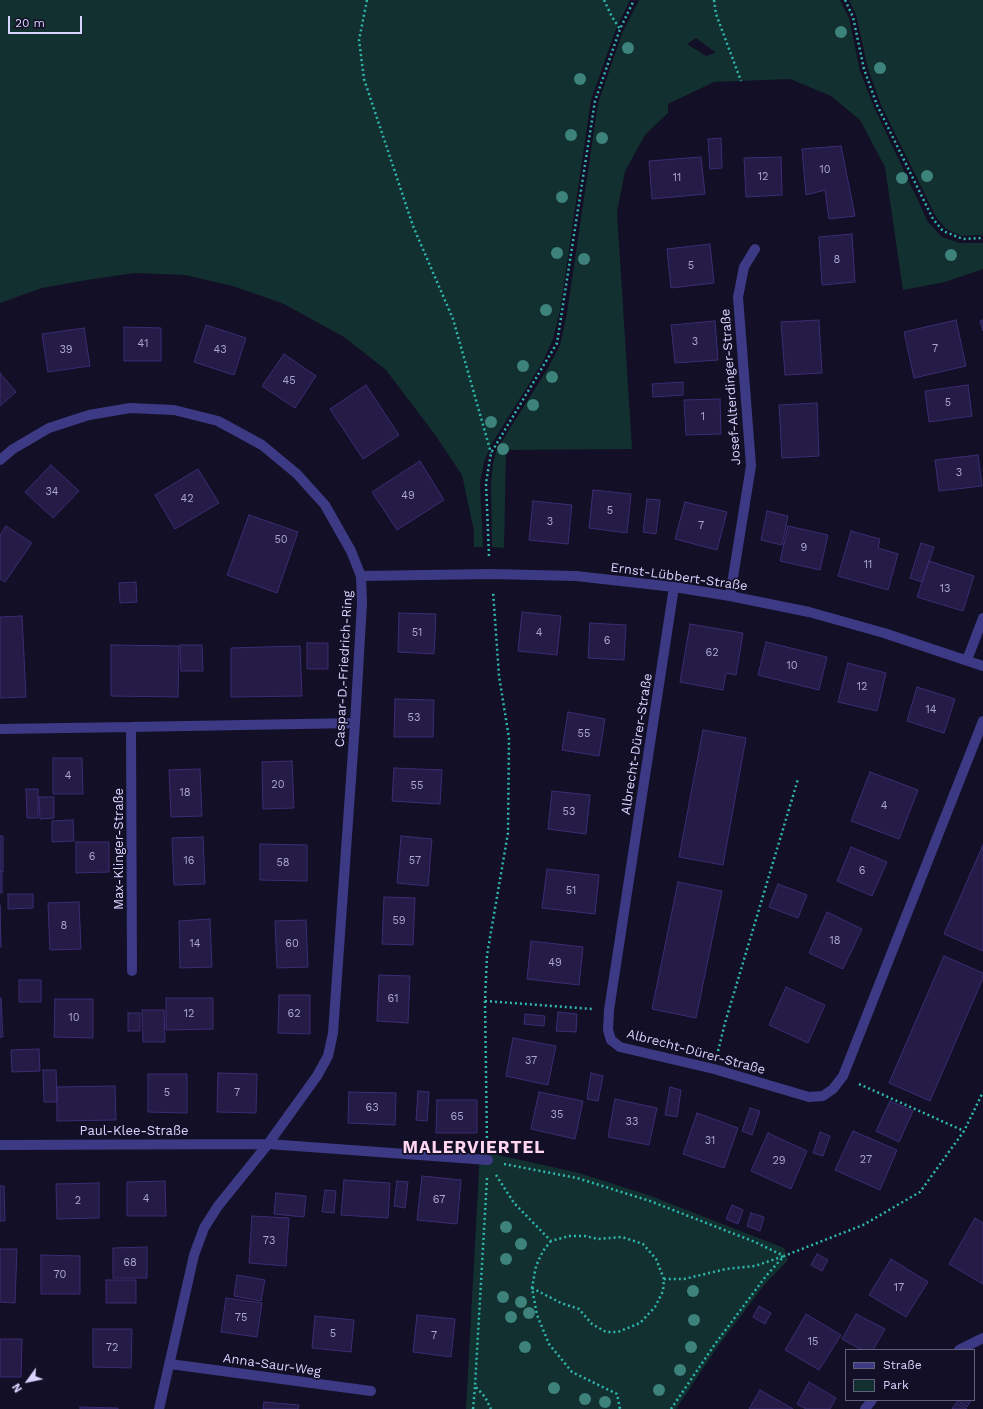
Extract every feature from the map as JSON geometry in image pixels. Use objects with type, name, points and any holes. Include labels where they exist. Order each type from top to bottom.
[{"type":"street","name":"Josef-Alterdinger-Straße","points":[[730,596],[750,466],[738,297],[744,267],[755,249]]},
{"type":"street","name":"Caspar-D.-Friedrich-Ring","points":[[0,460],[13,449],[49,428],[89,415],[130,408],[174,410],[218,421],[262,445],[297,474],[325,505],[351,551],[361,576],[362,603],[355,724],[333,1033],[328,1056],[317,1076],[268,1144],[218,1206],[204,1228],[194,1255],[159,1409]]},
{"type":"street","name":"Ernst-Lübbert-Straße","points":[[361,576],[491,574],[576,576],[674,587],[730,596],[809,612],[884,633],[983,666]]},
{"type":"street","name":"Albrecht-Dürer-Straße","points":[[674,587],[609,1010],[608,1030],[611,1040],[620,1047],[714,1068],[809,1097],[823,1096],[833,1089],[843,1076],[983,721]]},
{"type":"street","points":[[967,660],[983,618]]},
{"type":"street","points":[[0,729],[355,724]]},
{"type":"street","name":"Max-Klinger-Straße","points":[[131,727],[132,971]]},
{"type":"street","points":[[268,1144],[488,1160]]},
{"type":"street","name":"Paul-Klee-Straße","points":[[0,1145],[268,1144]]},
{"type":"street","points":[[962,1349],[983,1338]]},
{"type":"street","name":"Anna-Saur-Weg","points":[[170,1364],[371,1391]]},
{"type":"street","points":[[865,1409],[871,1401]]},
{"type":"path","points":[[367,0],[360,40],[364,79],[413,226],[453,319],[491,453]]},
{"type":"path","points":[[604,0],[612,17],[620,29]]},
{"type":"path","points":[[473,1409],[488,1160],[486,1001],[488,955],[508,833],[509,738],[499,676],[487,542],[486,483],[491,453],[557,343],[595,101],[620,29],[634,0]]},
{"type":"path","points":[[714,0],[716,14],[741,81]]},
{"type":"path","points":[[845,0],[853,17],[864,69],[877,105],[933,219],[943,231],[963,239],[983,238]]},
{"type":"path","points":[[714,1068],[725,1023],[798,780]]},
{"type":"path","points":[[486,1001],[609,1010]]},
{"type":"path","points":[[843,1076],[964,1131]]},
{"type":"path","points":[[664,1279],[684,1279],[726,1269],[755,1266],[863,1225],[920,1192],[964,1131],[983,1092]]},
{"type":"path","points":[[488,1160],[514,1203],[551,1241]]},
{"type":"path","points":[[488,1160],[577,1178],[650,1201],[755,1242],[784,1256]]},
{"type":"path","points":[[532,1288],[561,1303],[579,1309],[592,1324],[606,1332],[618,1332],[640,1323],[655,1307],[663,1291],[664,1279],[656,1259],[643,1244],[622,1237],[598,1238],[570,1236],[551,1241],[543,1251],[536,1266],[532,1288],[537,1315],[549,1344],[572,1372],[616,1394],[620,1409]]},
{"type":"path","points":[[671,1409],[715,1344],[766,1276],[784,1256]]},
{"type":"path","points":[[475,1386],[485,1397],[491,1409]]},
{"type":"green space","points":[[0,0],[630,0],[616,29],[591,100],[560,311],[553,339],[542,363],[491,445],[484,462],[480,483],[483,547],[474,547],[474,531],[462,475],[433,432],[386,370],[344,337],[284,304],[233,286],[185,275],[135,273],[42,288],[0,303]]},
{"type":"green space","points":[[639,0],[840,0],[849,18],[860,71],[874,107],[928,222],[942,237],[960,243],[983,243],[983,269],[945,282],[903,290],[885,167],[860,120],[831,96],[790,79],[714,82],[668,104],[668,113],[645,135],[625,171],[617,212],[632,449],[506,450],[504,548],[492,547],[491,484],[493,463],[497,449],[548,368],[560,345],[567,313],[598,103],[623,31]],"holes":[[[696,38],[715,52],[706,56],[687,44]]]},
{"type":"green space","points":[[849,0],[983,0],[983,235],[962,236],[946,229],[936,217],[881,105],[868,69],[856,15]]},
{"type":"green space","points":[[480,1151],[579,1173],[651,1196],[784,1248],[788,1260],[765,1284],[718,1346],[676,1409],[466,1409]]},
{"type":"building","points":[[721,138],[722,168],[710,169],[708,139]]},
{"type":"building","points":[[841,146],[855,216],[829,219],[825,190],[806,195],[802,149]]},
{"type":"building","points":[[701,157],[705,194],[652,199],[649,161]]},
{"type":"building","points":[[781,157],[782,195],[746,197],[744,158]]},
{"type":"building","points":[[852,234],[855,282],[822,285],[819,237]]},
{"type":"building","points":[[710,244],[714,283],[671,288],[667,249]]},
{"type":"building","points":[[819,320],[822,373],[785,375],[781,322]]},
{"type":"building","points":[[956,320],[966,366],[914,378],[904,332]]},
{"type":"building","points":[[983,320],[983,331],[980,321]]},
{"type":"building","points":[[715,321],[718,360],[675,363],[671,325]]},
{"type":"building","points":[[206,325],[246,338],[234,375],[194,362]]},
{"type":"building","points":[[124,327],[161,328],[161,361],[124,361]]},
{"type":"building","points":[[84,328],[90,366],[48,372],[42,334]]},
{"type":"building","points":[[284,354],[316,376],[295,408],[262,386]]},
{"type":"building","points":[[0,373],[16,392],[0,406]]},
{"type":"building","points":[[683,382],[683,395],[653,397],[652,384]]},
{"type":"building","points":[[366,385],[399,435],[363,459],[330,409]]},
{"type":"building","points":[[968,385],[972,416],[929,422],[925,391]]},
{"type":"building","points":[[720,399],[721,434],[686,435],[684,400]]},
{"type":"building","points":[[817,403],[819,456],[782,458],[779,405]]},
{"type":"building","points":[[978,455],[982,486],[939,491],[935,460]]},
{"type":"building","points":[[420,461],[444,500],[397,530],[372,492]]},
{"type":"building","points":[[51,465],[79,491],[53,518],[25,492]]},
{"type":"building","points":[[198,469],[219,503],[175,529],[155,495]]},
{"type":"building","points":[[593,490],[631,494],[627,533],[589,528]]},
{"type":"building","points":[[647,499],[660,500],[656,534],[643,532]]},
{"type":"building","points":[[533,501],[572,505],[568,544],[529,540]]},
{"type":"building","points":[[685,502],[727,512],[717,550],[675,539]]},
{"type":"building","points":[[767,511],[788,516],[782,545],[761,540]]},
{"type":"building","points":[[249,515],[298,532],[277,593],[227,575]]},
{"type":"building","points":[[6,526],[32,543],[5,582],[0,579],[0,535]]},
{"type":"building","points":[[788,526],[828,535],[820,570],[780,561]]},
{"type":"building","points":[[851,531],[880,539],[878,548],[898,554],[888,590],[838,576]]},
{"type":"building","points":[[921,543],[934,547],[922,582],[910,578]]},
{"type":"building","points":[[929,561],[974,576],[963,611],[917,597]]},
{"type":"building","points":[[136,582],[137,602],[120,603],[119,583]]},
{"type":"building","points":[[522,612],[561,616],[557,655],[518,651]]},
{"type":"building","points":[[399,613],[436,614],[434,654],[398,652]]},
{"type":"building","points":[[22,616],[26,697],[0,698],[0,617]]},
{"type":"building","points":[[590,623],[626,625],[624,660],[588,658]]},
{"type":"building","points":[[690,624],[743,633],[736,675],[726,673],[723,690],[680,682]]},
{"type":"building","points":[[766,642],[827,657],[819,690],[758,675]]},
{"type":"building","points":[[307,643],[328,643],[328,669],[307,669]]},
{"type":"building","points":[[111,645],[179,646],[178,697],[111,696]]},
{"type":"building","points":[[180,645],[202,645],[203,671],[181,671]]},
{"type":"building","points":[[300,646],[302,696],[231,697],[231,648]]},
{"type":"building","points":[[848,663],[886,673],[877,711],[838,702]]},
{"type":"building","points":[[917,687],[955,699],[944,733],[907,721]]},
{"type":"building","points":[[395,699],[434,700],[433,737],[394,737]]},
{"type":"building","points":[[568,712],[605,719],[599,756],[562,750]]},
{"type":"building","points":[[703,730],[746,738],[723,865],[679,857]]},
{"type":"building","points":[[53,758],[82,758],[83,794],[53,794]]},
{"type":"building","points":[[292,761],[294,808],[263,809],[262,762]]},
{"type":"building","points":[[394,768],[442,770],[440,804],[392,801]]},
{"type":"building","points":[[200,769],[202,816],[171,817],[169,770]]},
{"type":"building","points":[[870,772],[918,790],[899,839],[851,821]]},
{"type":"building","points":[[26,789],[38,789],[38,818],[27,818]]},
{"type":"building","points":[[552,791],[590,795],[586,834],[548,829]]},
{"type":"building","points":[[39,797],[54,797],[54,818],[40,819]]},
{"type":"building","points":[[73,820],[74,841],[52,842],[52,821]]},
{"type":"building","points":[[0,836],[3,836],[3,872],[0,871]]},
{"type":"building","points":[[401,836],[432,839],[428,886],[397,883]]},
{"type":"building","points":[[203,837],[205,884],[174,885],[172,838]]},
{"type":"building","points":[[76,842],[109,842],[109,872],[76,873]]},
{"type":"building","points":[[260,844],[307,845],[307,881],[260,880]]},
{"type":"building","points":[[983,845],[983,951],[944,934]]},
{"type":"building","points":[[851,847],[887,862],[872,896],[837,881]]},
{"type":"building","points":[[547,869],[599,875],[595,914],[542,908]]},
{"type":"building","points":[[0,871],[2,871],[2,893],[0,893]]},
{"type":"building","points":[[678,882],[722,891],[696,1018],[652,1009]]},
{"type":"building","points":[[778,884],[807,895],[798,918],[769,907]]},
{"type":"building","points":[[8,894],[33,894],[33,908],[8,909]]},
{"type":"building","points":[[384,897],[415,898],[413,945],[382,944]]},
{"type":"building","points":[[79,902],[81,949],[50,950],[48,903]]},
{"type":"building","points":[[0,905],[1,947],[0,947]]},
{"type":"building","points":[[827,912],[862,929],[843,969],[809,953]]},
{"type":"building","points":[[210,919],[212,967],[180,968],[179,921]]},
{"type":"building","points":[[306,920],[308,967],[277,968],[275,921]]},
{"type":"building","points":[[531,941],[583,947],[579,985],[527,979]]},
{"type":"building","points":[[944,956],[983,973],[983,978],[930,1101],[889,1083]]},
{"type":"building","points":[[379,975],[410,976],[408,1023],[377,1021]]},
{"type":"building","points":[[19,980],[41,980],[41,1002],[19,1002]]},
{"type":"building","points":[[786,987],[825,1005],[808,1043],[769,1025]]},
{"type":"building","points":[[279,995],[310,995],[310,1034],[278,1033]]},
{"type":"building","points":[[1,998],[3,1037],[0,1037]]},
{"type":"building","points":[[166,998],[213,998],[213,1029],[166,1030]]},
{"type":"building","points":[[55,999],[93,999],[93,1038],[54,1037]]},
{"type":"building","points":[[142,1010],[164,1010],[165,1042],[143,1042]]},
{"type":"building","points":[[558,1012],[577,1014],[576,1032],[556,1031]]},
{"type":"building","points":[[128,1013],[140,1013],[140,1031],[128,1031]]},
{"type":"building","points":[[525,1014],[545,1016],[544,1026],[524,1024]]},
{"type":"building","points":[[513,1038],[556,1046],[548,1085],[506,1076]]},
{"type":"building","points":[[39,1049],[40,1071],[12,1072],[11,1050]]},
{"type":"building","points":[[43,1070],[56,1070],[57,1102],[44,1102]]},
{"type":"building","points":[[218,1073],[257,1074],[256,1113],[217,1112]]},
{"type":"building","points":[[591,1073],[603,1076],[598,1101],[587,1099]]},
{"type":"building","points":[[148,1074],[187,1074],[187,1113],[148,1112]]},
{"type":"building","points":[[115,1086],[116,1120],[57,1121],[57,1087]]},
{"type":"building","points":[[670,1087],[681,1090],[677,1117],[665,1115]]},
{"type":"building","points":[[418,1091],[429,1092],[427,1121],[416,1120]]},
{"type":"building","points":[[349,1092],[396,1093],[395,1125],[348,1123]]},
{"type":"building","points":[[539,1092],[583,1101],[575,1139],[531,1129]]},
{"type":"building","points":[[615,1099],[657,1108],[649,1145],[608,1137]]},
{"type":"building","points":[[437,1100],[477,1100],[477,1133],[436,1133]]},
{"type":"building","points":[[890,1101],[913,1111],[899,1142],[876,1131]]},
{"type":"building","points":[[750,1108],[760,1111],[752,1135],[742,1131]]},
{"type":"building","points":[[697,1113],[738,1128],[724,1168],[683,1154]]},
{"type":"building","points":[[853,1131],[897,1150],[880,1190],[835,1170]]},
{"type":"building","points":[[820,1132],[830,1136],[823,1156],[813,1153]]},
{"type":"building","points":[[768,1133],[807,1151],[791,1189],[751,1171]]},
{"type":"building","points":[[422,1176],[461,1180],[457,1224],[417,1220]]},
{"type":"building","points":[[344,1180],[390,1183],[388,1218],[341,1215]]},
{"type":"building","points":[[165,1181],[166,1216],[127,1216],[127,1182]]},
{"type":"building","points":[[397,1181],[408,1182],[405,1208],[394,1206]]},
{"type":"building","points":[[99,1183],[99,1218],[57,1219],[56,1184]]},
{"type":"building","points":[[0,1186],[4,1186],[5,1221],[0,1221]]},
{"type":"building","points":[[325,1190],[336,1191],[334,1213],[322,1212]]},
{"type":"building","points":[[276,1193],[306,1196],[304,1217],[274,1214]]},
{"type":"building","points":[[732,1205],[743,1210],[738,1224],[726,1219]]},
{"type":"building","points":[[751,1213],[764,1217],[760,1231],[747,1226]]},
{"type":"building","points":[[252,1216],[289,1218],[286,1266],[249,1263]]},
{"type":"building","points":[[975,1218],[983,1223],[983,1284],[949,1264]]},
{"type":"building","points":[[147,1247],[147,1278],[113,1278],[113,1248]]},
{"type":"building","points":[[0,1249],[17,1249],[15,1303],[0,1302]]},
{"type":"building","points":[[817,1254],[828,1260],[822,1271],[811,1265]]},
{"type":"building","points":[[41,1255],[80,1256],[80,1294],[41,1294]]},
{"type":"building","points":[[891,1259],[928,1282],[906,1317],[869,1295]]},
{"type":"building","points":[[237,1275],[265,1280],[261,1301],[234,1296]]},
{"type":"building","points":[[106,1280],[136,1280],[136,1303],[106,1303]]},
{"type":"building","points":[[226,1298],[262,1303],[257,1337],[221,1332]]},
{"type":"building","points":[[759,1306],[771,1313],[765,1324],[753,1317]]},
{"type":"building","points":[[806,1314],[841,1335],[819,1370],[785,1350]]},
{"type":"building","points":[[856,1314],[885,1329],[874,1349],[860,1349],[842,1339]]},
{"type":"building","points":[[417,1315],[455,1319],[451,1357],[413,1352]]},
{"type":"building","points":[[315,1316],[354,1320],[351,1352],[312,1348]]},
{"type":"building","points":[[93,1329],[132,1329],[131,1368],[93,1367]]},
{"type":"building","points":[[0,1339],[22,1339],[21,1377],[0,1377]]},
{"type":"building","points":[[809,1382],[836,1398],[830,1409],[806,1409],[797,1404]]},
{"type":"building","points":[[760,1390],[793,1409],[749,1409]]},
{"type":"building","points":[[957,1401],[970,1401],[967,1407]]},
{"type":"building","points":[[264,1402],[299,1405],[298,1409],[263,1409]]},
{"type":"building","points":[[956,1403],[967,1409],[952,1409]]},
{"type":"building","points":[[80,1407],[118,1408],[118,1409],[80,1409]]},
{"type":"district","name":"MALERVIERTEL","points":[[474,1148]]}]
